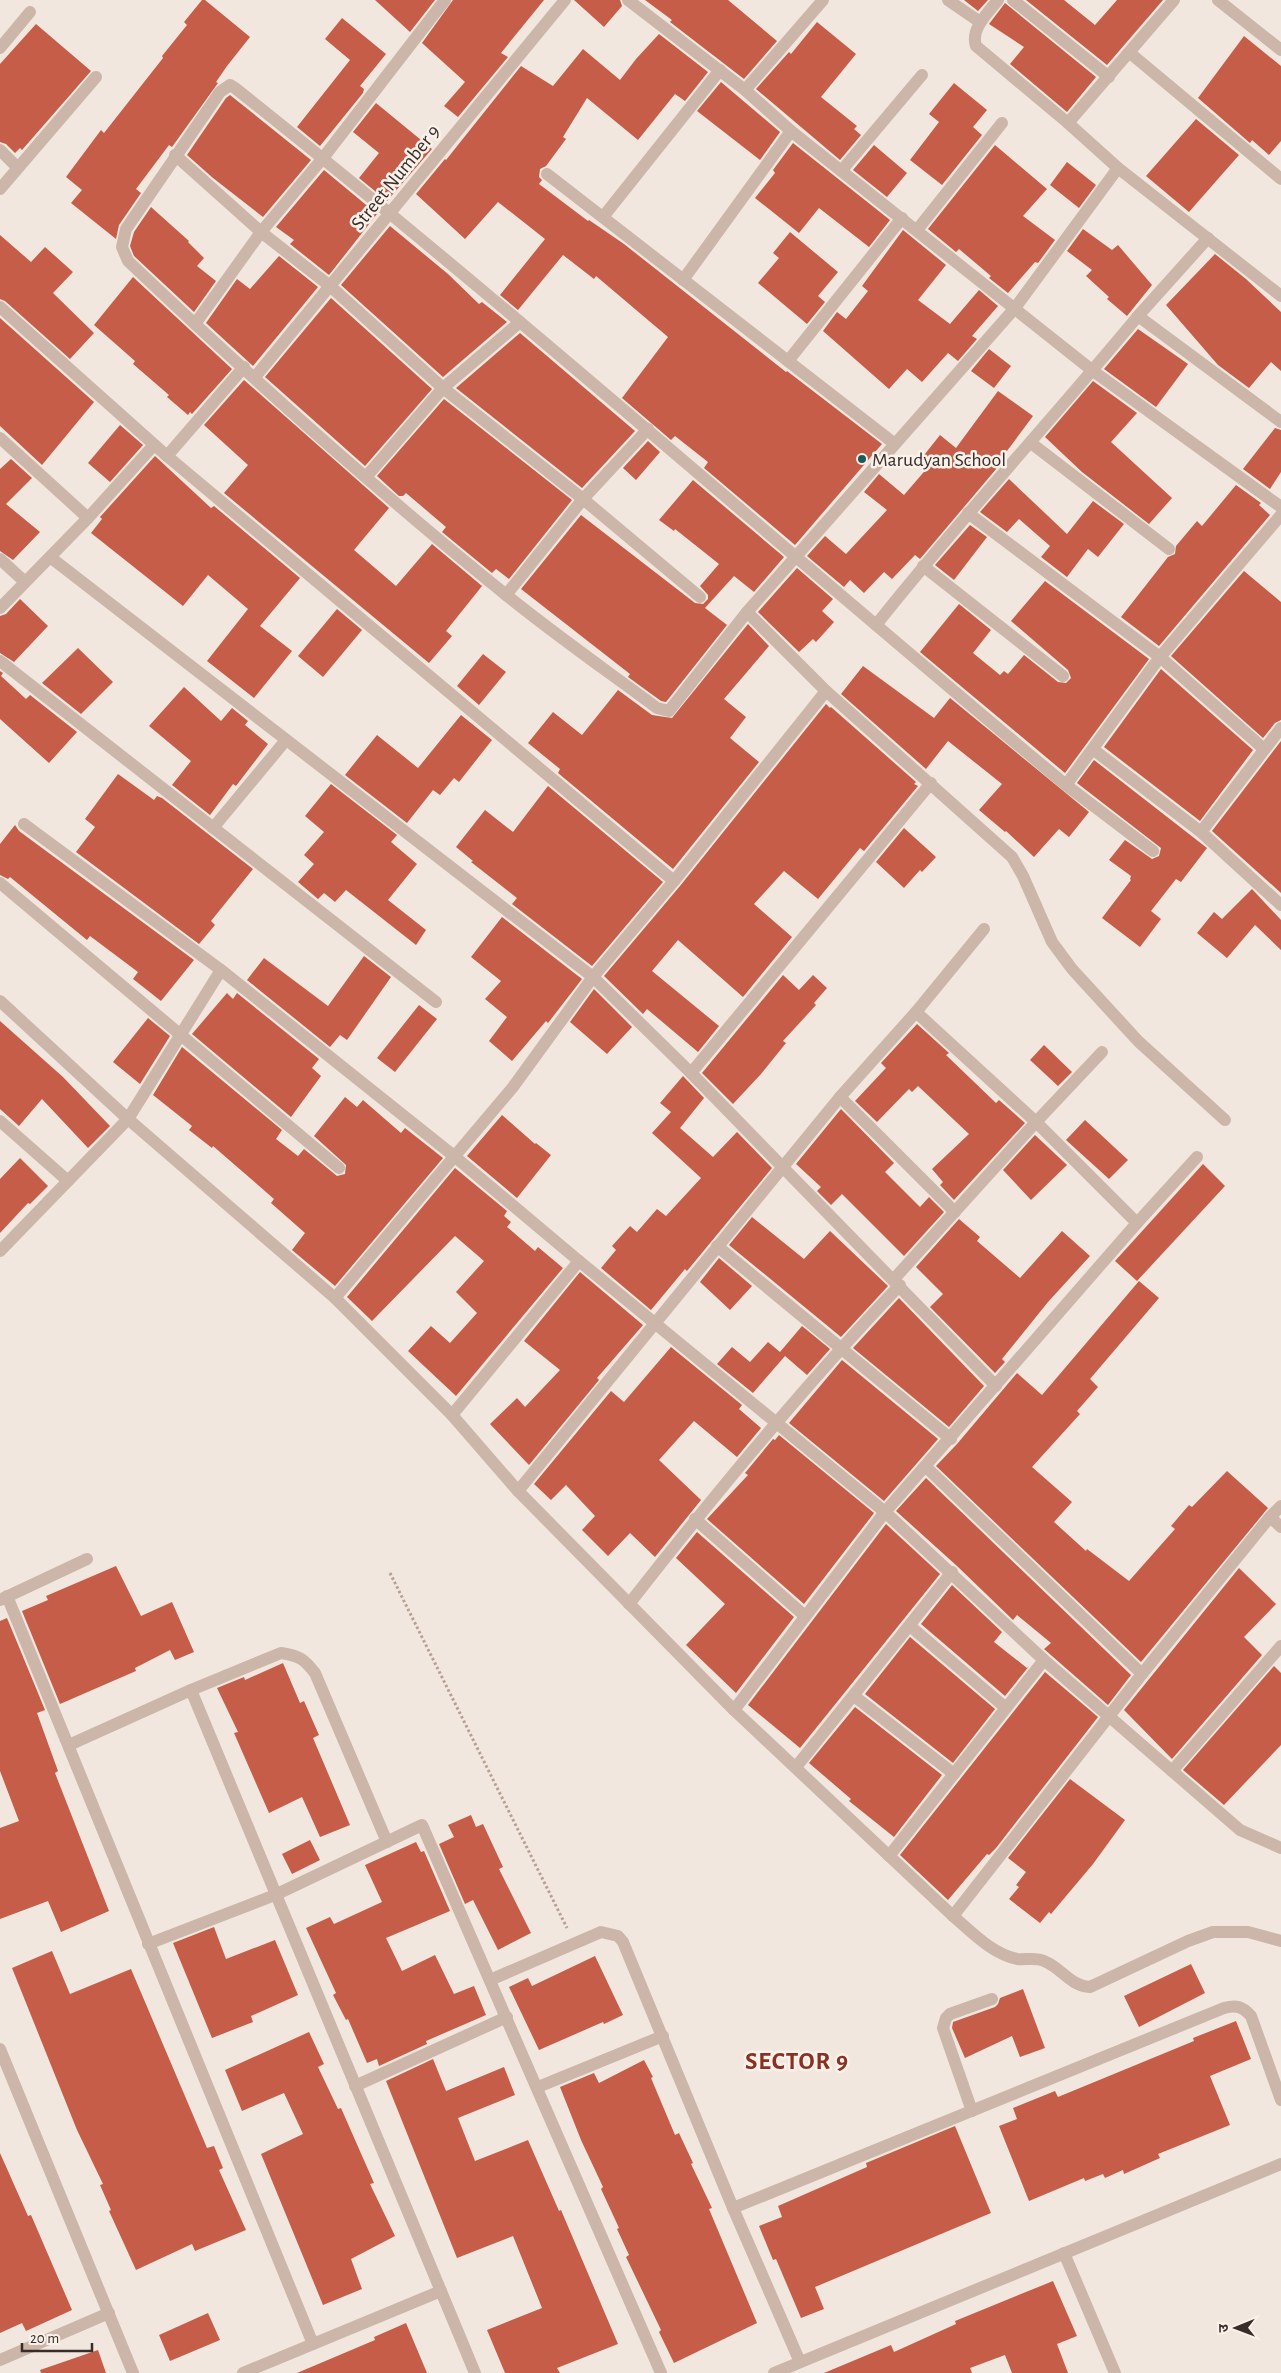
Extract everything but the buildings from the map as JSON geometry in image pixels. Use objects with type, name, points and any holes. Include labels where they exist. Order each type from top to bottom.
[{"type":"street","points":[[195,324],[261,232],[323,158],[445,0]]},
{"type":"street","name":"Street Number 9","points":[[255,377],[565,0]]},
{"type":"street","points":[[628,0],[720,70],[791,131],[1093,371],[1281,507]]},
{"type":"street","points":[[745,90],[823,0]]},
{"type":"street","points":[[948,0],[980,22]]},
{"type":"street","points":[[998,0],[980,22],[974,40],[980,50],[1068,123],[1118,168],[1281,296]]},
{"type":"street","points":[[1013,0],[1109,76]]},
{"type":"street","points":[[1068,123],[1174,0]]},
{"type":"street","points":[[1218,0],[1281,50]]},
{"type":"street","points":[[0,48],[30,12]]},
{"type":"street","points":[[1130,53],[1281,179]]},
{"type":"street","points":[[603,217],[720,70]]},
{"type":"street","points":[[842,170],[922,75]]},
{"type":"street","points":[[0,189],[96,77]]},
{"type":"street","points":[[1118,168],[1016,308],[797,557],[747,612],[669,711],[657,708],[506,595],[366,477],[195,324],[128,260],[122,247],[126,229],[175,155],[220,92],[230,85],[323,158],[648,429],[797,557],[876,625],[1066,785],[1153,851]]},
{"type":"street","points":[[917,230],[1002,123]]},
{"type":"street","points":[[683,280],[791,131]]},
{"type":"street","points":[[0,150],[17,167]]},
{"type":"street","points":[[175,155],[261,232],[330,286],[442,388],[583,499],[700,597]]},
{"type":"street","points":[[547,174],[895,444]]},
{"type":"street","points":[[788,361],[902,218]]},
{"type":"street","points":[[876,625],[968,513],[1208,238]]},
{"type":"street","points":[[0,307],[154,445],[674,881]]},
{"type":"street","points":[[1138,316],[1281,422]]},
{"type":"street","points":[[366,477],[442,388],[520,322]]},
{"type":"street","points":[[168,456],[244,367]]},
{"type":"street","points":[[506,595],[583,499],[648,429]]},
{"type":"street","points":[[0,438],[88,518]]},
{"type":"street","points":[[1031,443],[1169,550]]},
{"type":"street","points":[[0,608],[88,518],[154,445]]},
{"type":"street","points":[[968,513],[1160,657],[1264,749]]},
{"type":"street","points":[[1066,785],[1094,750],[1160,657],[1281,515]]},
{"type":"street","points":[[50,557],[593,977],[691,1072],[996,1386]]},
{"type":"street","points":[[0,559],[25,582]]},
{"type":"street","points":[[923,566],[1063,676]]},
{"type":"street","points":[[747,612],[826,691],[1012,857],[1023,876],[1052,942],[1072,969],[1138,1042],[1226,1120]]},
{"type":"street","points":[[0,661],[436,1002]]},
{"type":"street","points":[[335,1298],[513,1087],[593,977],[674,881],[826,691]]},
{"type":"street","points":[[1201,832],[1281,728]]},
{"type":"street","points":[[213,828],[286,740]]},
{"type":"street","points":[[1094,750],[1201,832],[1281,905]]},
{"type":"street","points":[[691,1072],[931,784]]},
{"type":"street","points":[[24,824],[221,970],[454,1156],[578,1261],[885,1512],[952,1572],[1044,1660],[1240,1830],[1281,1848]]},
{"type":"street","points":[[0,883],[338,1168]]},
{"type":"street","points":[[518,1491],[840,1097],[916,1012],[984,929]]},
{"type":"street","points":[[2,1244],[68,1181],[128,1119],[221,970]]},
{"type":"street","points":[[0,1001],[128,1119],[335,1298],[452,1415],[518,1491],[734,1710],[953,1916],[988,1946],[1001,1954],[1019,1959],[1042,1960],[1080,1986],[1090,1986],[1188,1941],[1213,1932],[1248,1932],[1281,1941]]},
{"type":"street","points":[[916,1012],[1036,1122],[1137,1223]]},
{"type":"street","points":[[629,1604],[695,1519],[955,1212],[1102,1052]]},
{"type":"street","points":[[840,1097],[955,1212]]},
{"type":"street","points":[[0,1121],[68,1181]]},
{"type":"street","points":[[734,1710],[885,1512],[1197,1157]]},
{"type":"street","points":[[717,1246],[951,1439]]},
{"type":"street","points":[[452,1415],[578,1261]]},
{"type":"street","points":[[926,1467],[1142,1674]]},
{"type":"street","points":[[953,1916],[1108,1716],[1281,1506]]},
{"type":"street","points":[[1270,1517],[1281,1527]]},
{"type":"street","points":[[695,1519],[805,1616]]},
{"type":"street","points":[[87,1559],[4,1598],[69,1746],[148,1944],[313,2344]]},
{"type":"street","points":[[796,1767],[952,1572]]},
{"type":"street","points":[[910,1626],[1006,1708]]},
{"type":"street","points":[[1172,1771],[1281,1646]]},
{"type":"street","points":[[69,1746],[191,1690],[281,1653],[297,1655],[306,1661],[315,1673],[387,1842]]},
{"type":"street","points":[[889,1856],[1044,1660]]},
{"type":"street","points":[[191,1690],[475,2373]]},
{"type":"street","points":[[854,1696],[954,1774]]},
{"type":"street","points":[[148,1944],[275,1895],[422,1825],[538,2087],[661,2373]]},
{"type":"street","points":[[490,1980],[601,1932],[618,1936],[623,1942],[733,2208],[800,2362]]},
{"type":"street","points":[[972,2111],[942,2028],[950,2014],[992,1999]]},
{"type":"street","points":[[733,2208],[1224,2008],[1236,2005],[1244,2008],[1251,2016],[1281,2100]]},
{"type":"street","points":[[355,2086],[507,2017]]},
{"type":"street","points":[[538,2087],[663,2036]]},
{"type":"street","points":[[0,2049],[133,2373]]},
{"type":"street","points":[[774,2373],[1281,2164]]},
{"type":"street","points":[[1064,2253],[1115,2373]]},
{"type":"street","points":[[243,2373],[440,2291]]},
{"type":"street","points":[[0,2360],[108,2314]]},
{"type":"path","points":[[390,1573],[575,1943]]},
{"type":"place","name":"Marudyan School","points":[[862,459]]},
{"type":"district","name":"SECTOR 9","points":[[797,2060]]}]
